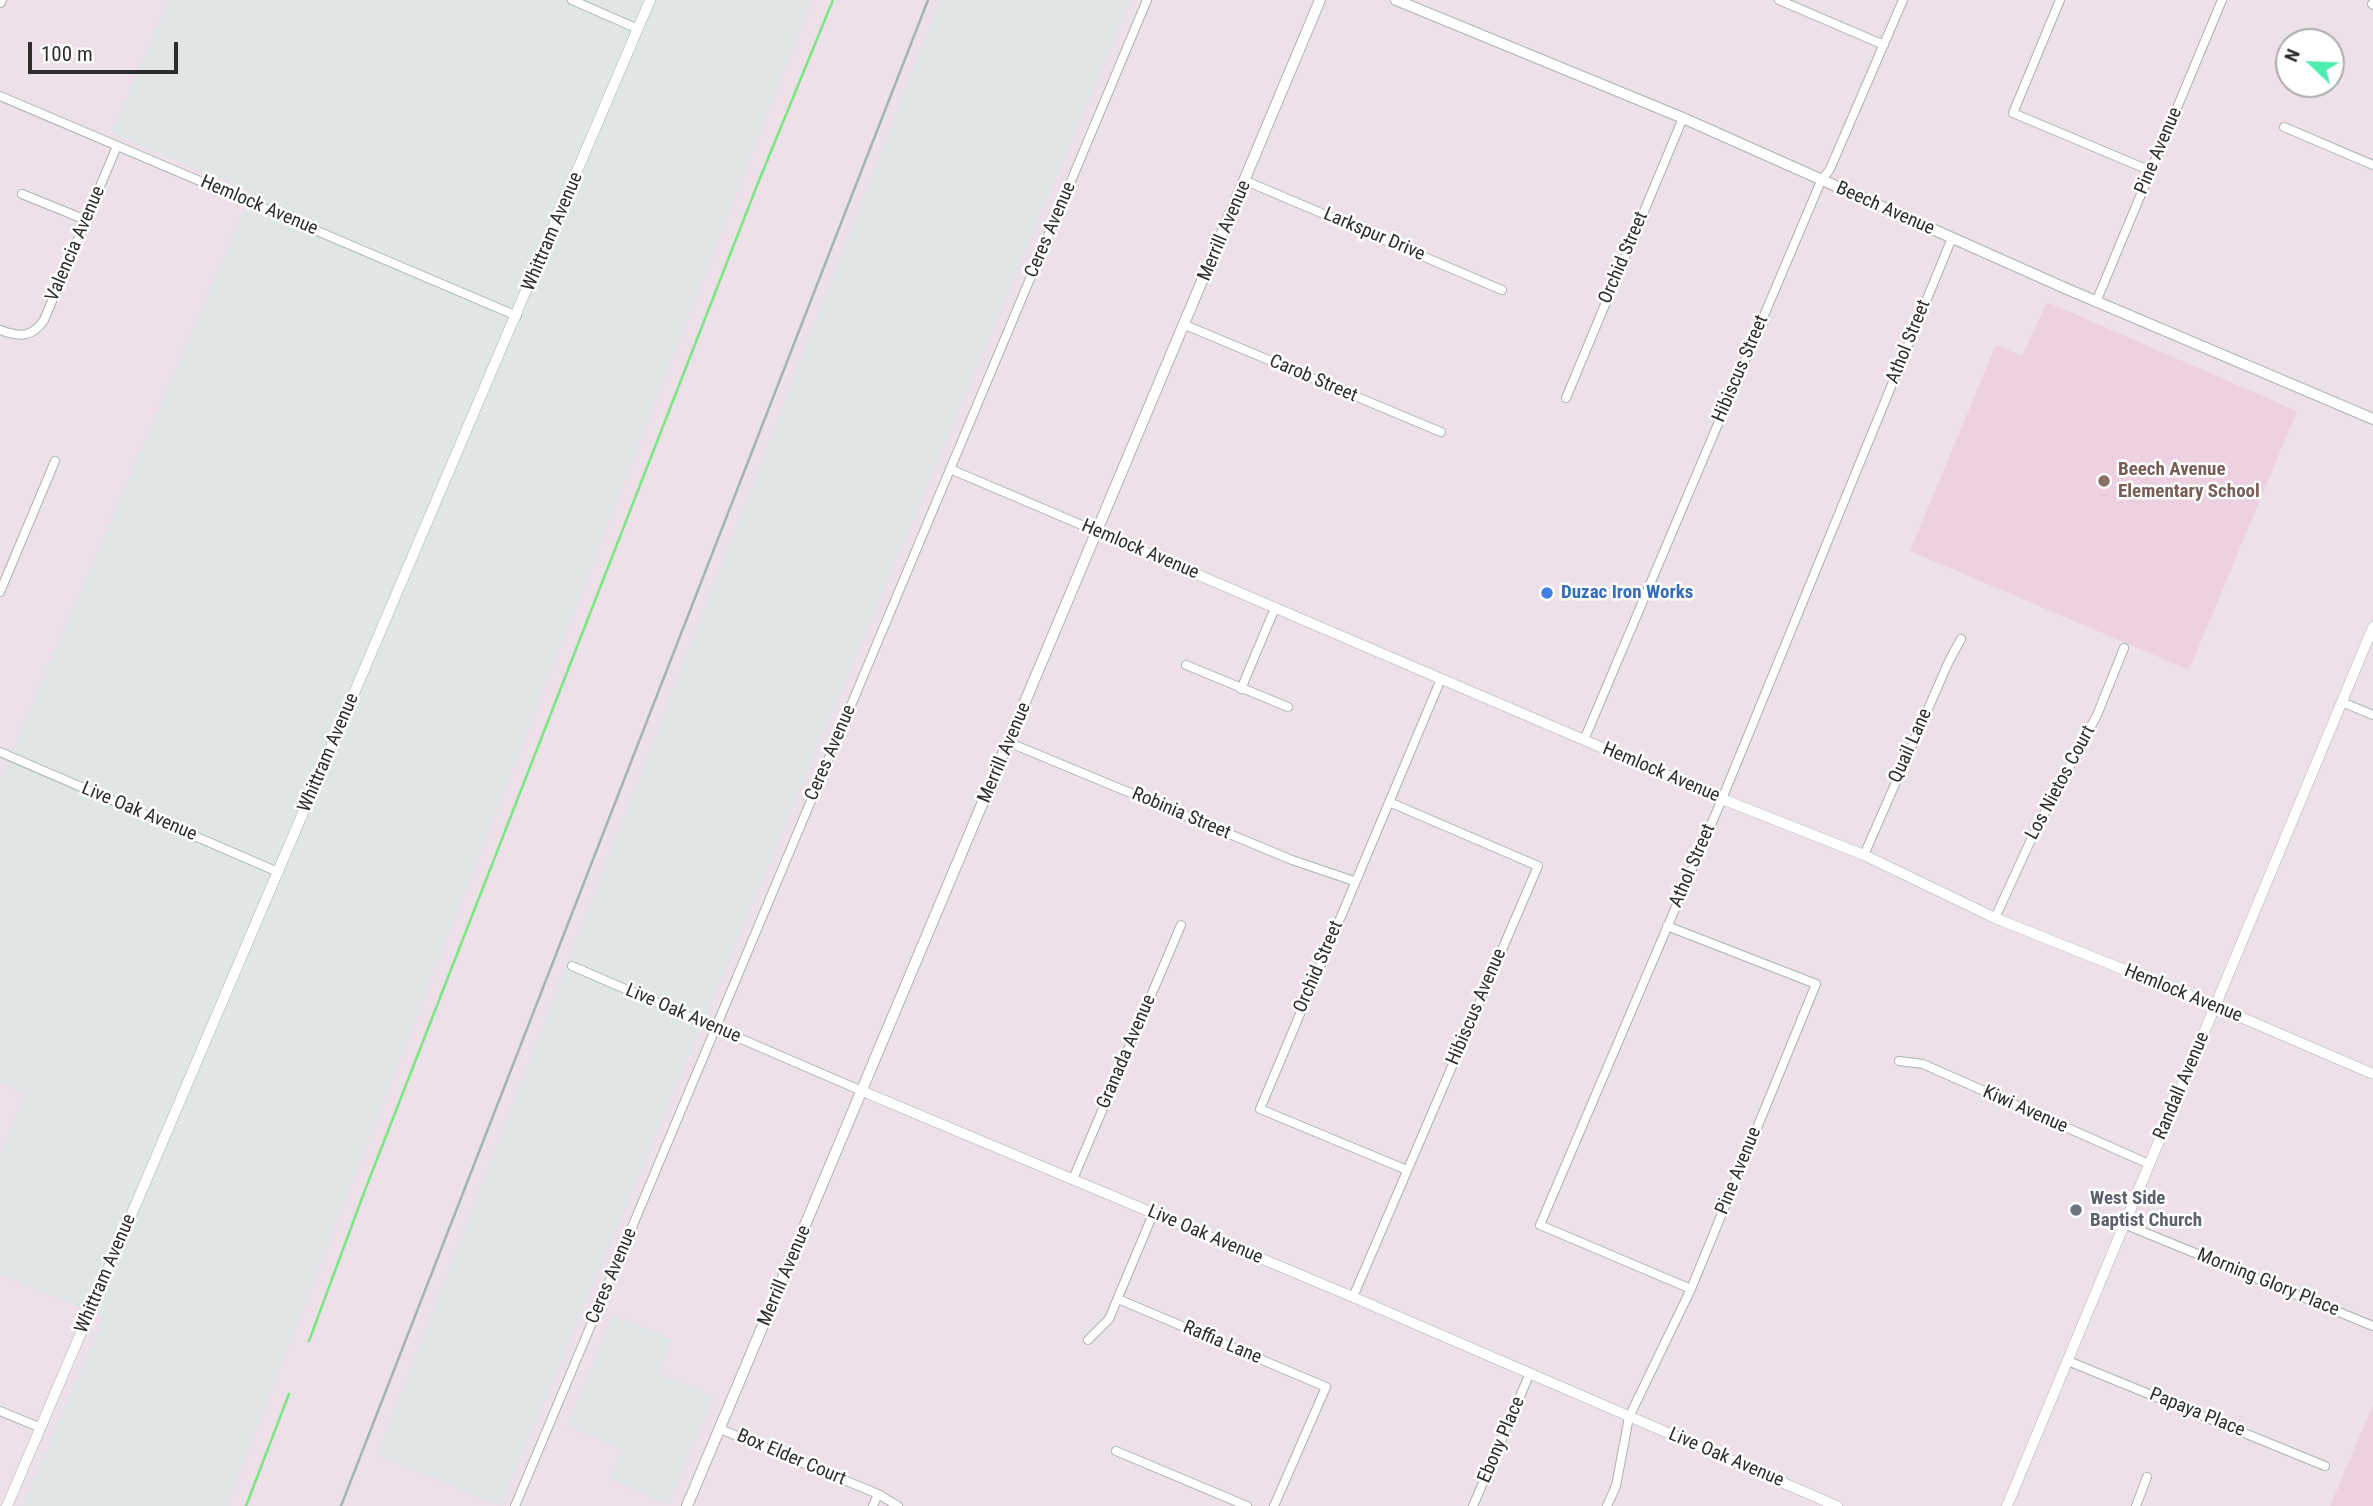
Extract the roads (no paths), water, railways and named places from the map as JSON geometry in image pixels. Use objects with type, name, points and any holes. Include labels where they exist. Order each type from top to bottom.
[{"type":"main road","name":"Merrill Avenue","points":[[687,1506],[1010,743],[1320,0]]},
{"type":"main road","name":"Beech Avenue","points":[[1396,0],[1683,118],[2096,302],[2373,419]]},
{"type":"street","points":[[572,0],[638,29]]},
{"type":"street","name":"Whittram Avenue","points":[[7,1506],[650,0]]},
{"type":"street","name":"Ceres Avenue","points":[[515,1506],[1147,0]]},
{"type":"street","points":[[1779,0],[1884,45]]},
{"type":"street","name":"Hibiscus Street","points":[[1584,740],[1821,181],[1830,169],[1903,0]]},
{"type":"street","points":[[2060,0],[2013,113],[2151,171]]},
{"type":"street","name":"Pine Avenue","points":[[2096,302],[2222,0]]},
{"type":"street","name":"Hemlock Avenue","points":[[0,96],[517,316]]},
{"type":"street","name":"Orchid Street","points":[[1566,398],[1683,118]]},
{"type":"street","points":[[2284,127],[2373,165]]},
{"type":"street","name":"Valencia Avenue","points":[[0,330],[27,335],[44,320],[117,146]]},
{"type":"street","name":"Larkspur Drive","points":[[1246,181],[1502,290]]},
{"type":"street","points":[[22,194],[86,220]]},
{"type":"street","name":"Athol Street","points":[[1691,1289],[1539,1224],[1722,799],[1952,238]]},
{"type":"street","name":"Carob Street","points":[[1185,325],[1441,432]]},
{"type":"street","points":[[0,592],[55,461]]},
{"type":"street","name":"Hemlock Avenue","points":[[950,469],[1722,799],[1864,855],[1995,918],[2215,1006],[2373,1074]]},
{"type":"street","points":[[1241,689],[1275,608]]},
{"type":"street","name":"Randall Avenue","points":[[2007,1506],[2373,627]]},
{"type":"street","name":"Quail Lane","points":[[1864,855],[1961,639]]},
{"type":"street","name":"Los Nietos Court","points":[[1995,918],[2035,831],[2097,715],[2124,648]]},
{"type":"street","points":[[1186,665],[1288,707]]},
{"type":"street","name":"Orchid Street","points":[[1407,1170],[1260,1109],[1441,679]]},
{"type":"street","points":[[2342,702],[2373,715]]},
{"type":"street","name":"Robinia Street","points":[[1010,743],[1292,860],[1354,881]]},
{"type":"street","name":"Live Oak Avenue","points":[[0,752],[278,872]]},
{"type":"street","name":"Hibiscus Avenue","points":[[1353,1297],[1538,866],[1389,802]]},
{"type":"street","name":"Granada Avenue","points":[[1073,1179],[1181,925]]},
{"type":"street","name":"Pine Avenue","points":[[1607,1506],[1616,1486],[1629,1417],[1691,1289],[1816,984],[1667,926]]},
{"type":"street","name":"Live Oak Avenue","points":[[572,966],[1353,1297],[1837,1506]]},
{"type":"street","name":"Kiwi Avenue","points":[[1899,1061],[1923,1064],[2149,1164]]},
{"type":"street","points":[[1088,1340],[1109,1319],[1153,1214]]},
{"type":"street","name":"Morning Glory Place","points":[[2124,1224],[2373,1326]]},
{"type":"street","name":"Raffia Lane","points":[[1118,1299],[1326,1387],[1274,1506]]},
{"type":"street","name":"Papaya Place","points":[[2068,1361],[2325,1465]]},
{"type":"street","name":"Ebony Place","points":[[1474,1506],[1530,1373]]},
{"type":"street","points":[[0,1411],[41,1428]]},
{"type":"street","name":"Box Elder Court","points":[[720,1429],[878,1494],[898,1506]]},
{"type":"street","points":[[1116,1451],[1247,1506]]},
{"type":"street","points":[[2136,1506],[2147,1477]]},
{"type":"street","points":[[873,1506],[878,1494]]},
{"type":"waterway","points":[[309,1341],[365,1190],[756,188],[833,0]]},
{"type":"waterway","points":[[246,1506],[289,1394]]},
{"type":"railway","points":[[341,1506],[928,0]]},
{"type":"place","name":"Beech Avenue Elementary School","points":[[2104,481]]},
{"type":"place","name":"Duzac Iron Works","points":[[1547,593]]},
{"type":"place","name":"West Side Baptist Church","points":[[2076,1210]]}]
